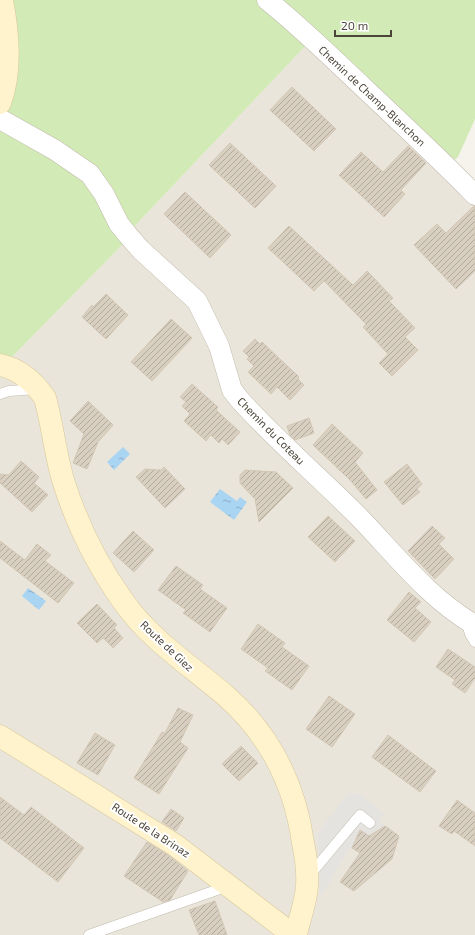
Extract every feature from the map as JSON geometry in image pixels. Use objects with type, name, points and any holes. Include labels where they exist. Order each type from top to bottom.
[{"type":"street","points":[[0,103],[6,76],[8,55],[2,0]]},
{"type":"street","name":"Chemin de Champ-Blanchon","points":[[267,0],[307,35],[475,194]]},
{"type":"street","name":"Chemin du Coteau","points":[[0,119],[55,150],[90,174],[104,194],[119,224],[127,234],[141,250],[197,301],[219,346],[232,390],[238,399],[358,516],[427,588],[471,622]]},
{"type":"street","name":"Route de Giez","points":[[0,365],[16,371],[39,389],[45,398],[64,483],[99,564],[124,602],[144,626],[179,660],[240,710],[264,737],[284,773],[293,797],[302,831],[308,877],[304,908],[295,935]]},
{"type":"street","name":"Route de la Brinaz","points":[[0,736],[175,845],[295,935]]},
{"type":"lane","points":[[0,394],[9,391],[39,389]]},
{"type":"lane","points":[[471,622],[470,634],[475,642]]},
{"type":"lane","points":[[308,877],[360,814],[370,823]]},
{"type":"lane","points":[[89,935],[229,885]]},
{"type":"shaded area","points":[[312,39],[475,195],[475,935],[0,935],[0,365],[3,366],[122,245],[127,234]]},
{"type":"shaded area","points":[[348,793],[360,794],[385,814],[378,821],[385,826],[369,836],[360,830],[352,848],[350,847],[322,895],[320,894],[318,833]]},
{"type":"green space","points":[[2,0],[475,0],[475,119],[458,157],[447,166],[312,39],[127,234],[122,245],[3,366],[0,365],[0,103]]},
{"type":"water","points":[[123,447],[130,454],[114,470],[107,462]]},
{"type":"water","points":[[220,489],[237,501],[240,497],[247,502],[234,520],[210,502]]},
{"type":"water","points":[[28,588],[46,601],[39,610],[22,596]]},
{"type":"building","points":[[292,87],[336,129],[314,151],[270,110]]},
{"type":"building","points":[[230,143],[276,186],[255,208],[209,165]]},
{"type":"building","points":[[408,146],[426,163],[401,190],[405,194],[384,217],[339,175],[361,152],[383,172]]},
{"type":"building","points":[[185,192],[231,235],[210,258],[164,214]]},
{"type":"building","points":[[474,206],[475,271],[456,289],[414,245],[437,224],[446,233]]},
{"type":"building","points":[[289,226],[353,285],[367,271],[393,298],[389,301],[415,328],[405,337],[418,350],[392,376],[379,363],[388,354],[363,327],[366,324],[324,281],[314,291],[268,248]]},
{"type":"building","points":[[106,294],[128,315],[106,339],[82,317],[92,305],[93,307]]},
{"type":"building","points":[[171,319],[192,338],[152,381],[131,362]]},
{"type":"building","points":[[255,339],[260,344],[262,342],[299,377],[298,379],[304,385],[290,400],[277,387],[271,394],[248,372],[254,366],[247,359],[249,357],[243,351]]},
{"type":"building","points":[[192,384],[218,407],[216,410],[240,432],[228,445],[222,439],[219,443],[211,435],[206,441],[184,421],[190,414],[182,406],[186,402],[180,397]]},
{"type":"building","points":[[88,401],[113,425],[98,442],[87,469],[73,463],[84,434],[70,421]]},
{"type":"building","points":[[309,418],[314,433],[295,440],[290,435],[287,426]]},
{"type":"building","points":[[332,424],[363,453],[355,462],[377,490],[366,499],[350,480],[313,445]]},
{"type":"building","points":[[21,461],[39,477],[34,483],[48,495],[32,512],[0,483],[0,474],[9,475]]},
{"type":"building","points":[[407,464],[422,484],[417,489],[420,492],[403,505],[384,482]]},
{"type":"building","points":[[164,467],[185,489],[165,508],[136,477],[145,469],[161,470]]},
{"type":"building","points":[[245,470],[276,472],[293,488],[259,522],[255,499],[240,483],[240,475]]},
{"type":"building","points":[[328,516],[355,541],[335,562],[308,537]]},
{"type":"building","points":[[432,526],[445,538],[439,544],[454,559],[435,579],[408,551]]},
{"type":"building","points":[[133,531],[154,550],[134,572],[113,553]]},
{"type":"building","points":[[0,541],[25,560],[37,544],[51,555],[45,561],[74,583],[58,603],[0,558]]},
{"type":"building","points":[[176,566],[203,585],[200,589],[227,608],[210,632],[183,613],[186,610],[158,590]]},
{"type":"building","points":[[409,592],[421,602],[415,608],[431,622],[414,642],[387,620]]},
{"type":"building","points":[[97,604],[117,625],[114,628],[123,638],[113,648],[103,638],[97,643],[77,623]]},
{"type":"building","points":[[258,624],[285,643],[282,647],[309,666],[292,690],[265,671],[268,668],[241,649]]},
{"type":"building","points":[[448,649],[475,667],[475,678],[465,693],[452,684],[455,680],[436,667]]},
{"type":"building","points":[[329,696],[355,714],[332,747],[306,729]]},
{"type":"building","points":[[178,708],[193,715],[180,742],[188,748],[159,794],[134,778],[162,732],[165,733]]},
{"type":"building","points":[[95,733],[115,745],[98,775],[77,763]]},
{"type":"building","points":[[388,735],[436,771],[420,792],[372,757]]},
{"type":"building","points":[[241,746],[258,763],[239,781],[222,764]]},
{"type":"building","points":[[0,797],[24,815],[31,807],[84,848],[58,882],[0,838]]},
{"type":"building","points":[[457,800],[475,813],[475,846],[454,831],[452,834],[439,826]]},
{"type":"building","points":[[171,809],[184,818],[176,831],[162,822]]},
{"type":"building","points":[[385,826],[399,836],[392,859],[354,891],[340,882],[360,853],[352,848],[360,830],[369,836]]},
{"type":"building","points":[[147,842],[168,855],[188,871],[170,900],[163,902],[124,876]]},
{"type":"building","points":[[215,901],[227,935],[199,935],[189,910]]}]
